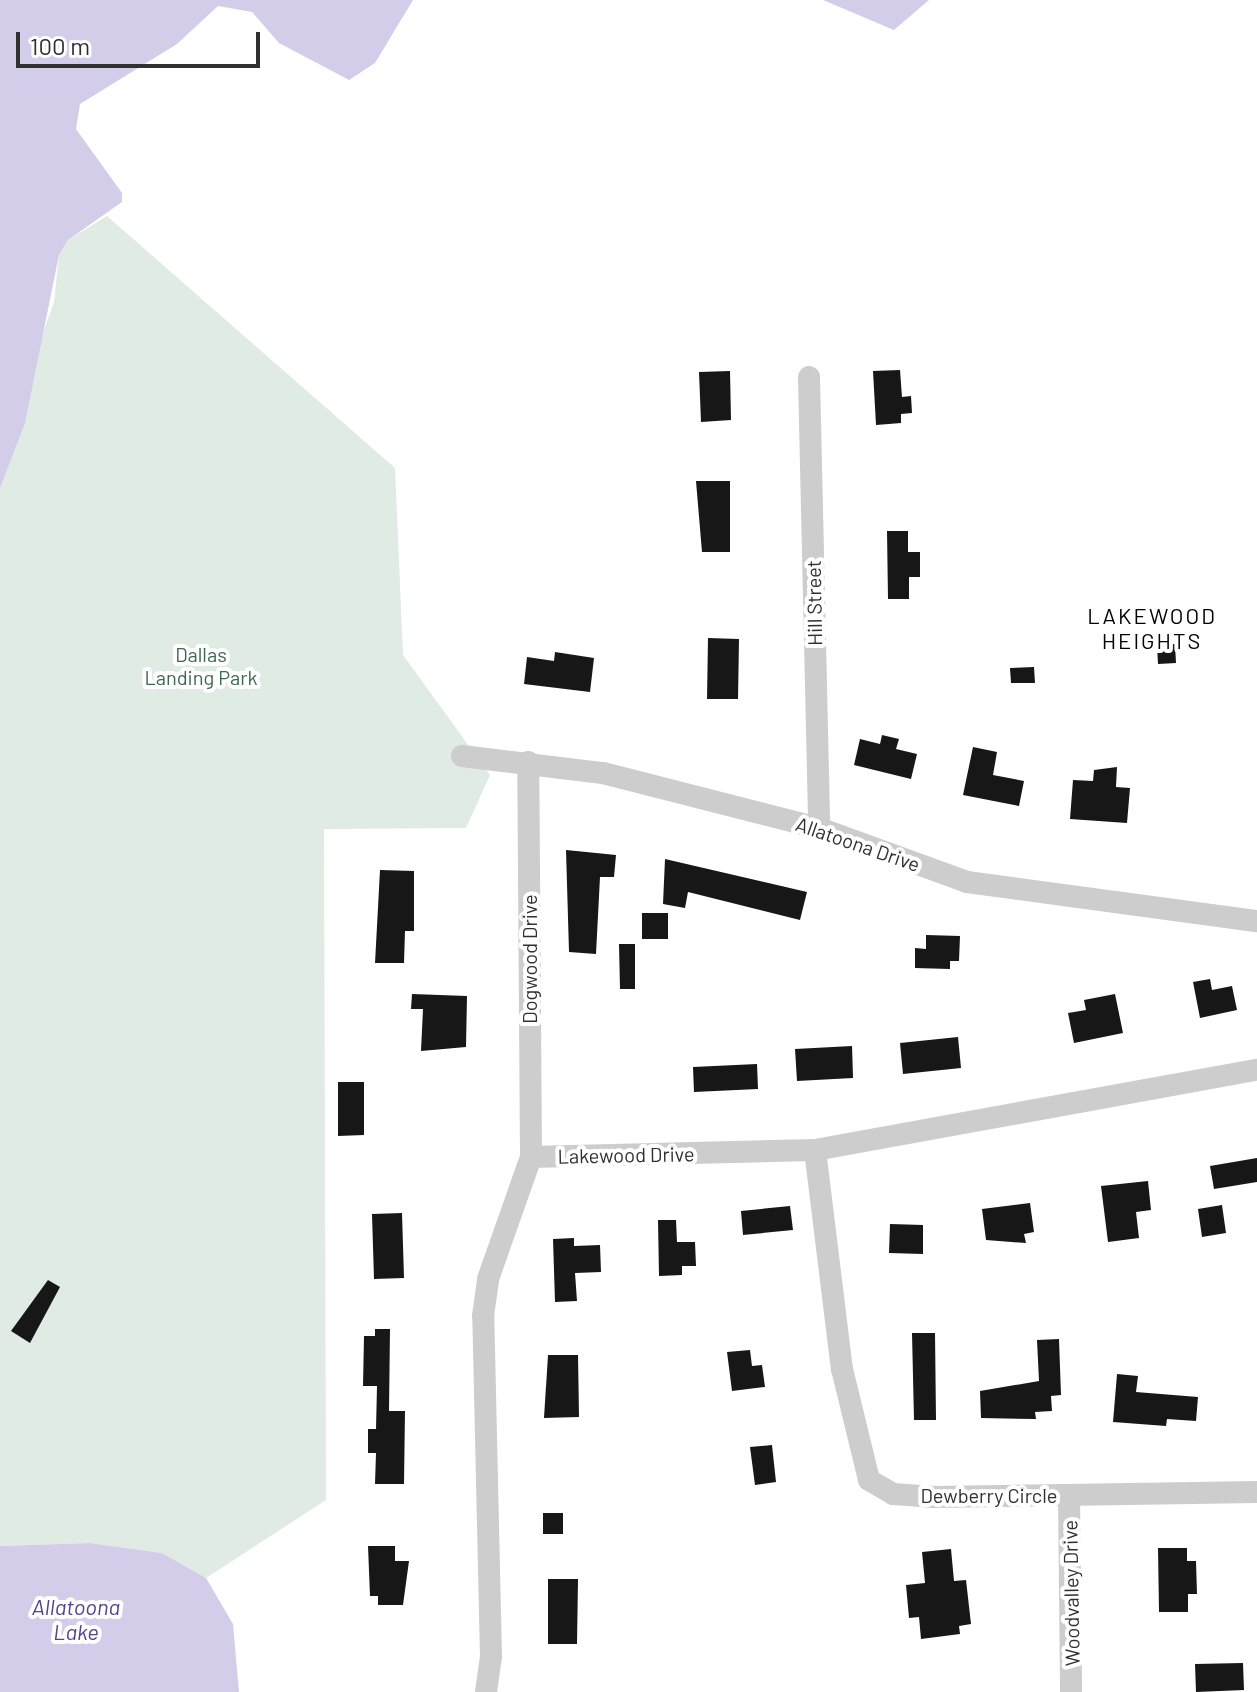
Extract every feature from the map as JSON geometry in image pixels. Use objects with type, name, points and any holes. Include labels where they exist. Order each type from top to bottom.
[{"type":"street","name":"Hill Street","points":[[809,377],[819,828]]},
{"type":"street","name":"Allatoona Drive","points":[[462,756],[603,773],[819,828],[967,882],[1257,921]]},
{"type":"street","name":"Dogwood Drive","points":[[528,762],[531,1157]]},
{"type":"street","name":"Lakewood Drive","points":[[486,1692],[491,1657],[483,1316],[488,1279],[531,1157],[815,1150],[1257,1070]]},
{"type":"street","name":"Dewberry Circle","points":[[815,1150],[842,1369],[869,1480],[893,1494],[932,1497],[1257,1492]]},
{"type":"street","name":"Woodvalley Drive","points":[[1069,1495],[1071,1692]]},
{"type":"green space","name":"Dallas Landing Park","points":[[107,216],[395,468],[403,655],[490,775],[466,828],[324,829],[326,1500],[206,1578],[162,1553],[90,1543],[0,1546],[0,409],[43,333],[54,302],[59,255],[68,240]]},
{"type":"water","points":[[0,0],[413,0],[375,63],[349,80],[279,43],[252,12],[218,6],[177,44],[80,104],[76,129],[122,193],[122,202],[68,240],[59,255],[25,423],[0,488]]},
{"type":"water","points":[[823,0],[929,0],[894,30]]},
{"type":"water","name":"Allatoona Lake","points":[[90,1543],[162,1553],[206,1578],[233,1624],[239,1692],[0,1692],[0,1546]]},
{"type":"building","points":[[900,370],[902,397],[911,396],[912,413],[901,414],[901,423],[876,425],[873,371]]},
{"type":"building","points":[[730,371],[731,420],[701,422],[699,372]]},
{"type":"building","points":[[696,481],[730,481],[730,552],[702,552]]},
{"type":"building","points":[[887,531],[908,531],[908,552],[920,552],[920,577],[909,577],[909,599],[888,599]]},
{"type":"building","points":[[708,638],[739,639],[738,699],[707,699]]},
{"type":"building","points":[[1175,644],[1176,663],[1158,664],[1157,645]]},
{"type":"building","points":[[555,652],[594,658],[590,692],[524,684],[527,657],[554,661]]},
{"type":"building","points":[[1034,667],[1035,683],[1011,683],[1010,668]]},
{"type":"building","points":[[882,735],[899,739],[896,749],[917,754],[911,779],[854,765],[860,739],[880,744]]},
{"type":"building","points":[[973,747],[997,752],[993,775],[1024,781],[1019,806],[963,795]]},
{"type":"building","points":[[1117,767],[1116,787],[1130,788],[1127,823],[1070,819],[1073,780],[1093,781],[1094,770]]},
{"type":"building","points":[[566,850],[616,855],[614,877],[600,877],[596,954],[569,952]]},
{"type":"building","points":[[665,859],[807,892],[800,920],[688,892],[685,908],[663,904]]},
{"type":"building","points":[[380,870],[414,871],[414,931],[405,931],[404,963],[375,963]]},
{"type":"building","points":[[642,913],[668,913],[668,939],[642,939]]},
{"type":"building","points":[[926,935],[960,936],[959,961],[950,961],[950,969],[915,968],[915,948],[926,949]]},
{"type":"building","points":[[619,944],[635,944],[635,989],[620,989]]},
{"type":"building","points":[[1210,979],[1212,990],[1232,986],[1237,1010],[1200,1018],[1193,982]]},
{"type":"building","points":[[412,994],[467,996],[466,1047],[421,1051],[423,1009],[411,1009]]},
{"type":"building","points":[[1115,994],[1123,1033],[1074,1043],[1068,1013],[1086,1010],[1084,1000]]},
{"type":"building","points":[[958,1037],[961,1068],[903,1074],[900,1043]]},
{"type":"building","points":[[852,1046],[853,1078],[797,1081],[795,1049]]},
{"type":"building","points":[[757,1064],[758,1089],[694,1092],[693,1067]]},
{"type":"building","points":[[338,1082],[364,1082],[364,1135],[338,1136]]},
{"type":"building","points":[[1257,1158],[1257,1182],[1214,1189],[1210,1166]]},
{"type":"building","points":[[1148,1181],[1151,1210],[1136,1212],[1139,1238],[1108,1242],[1101,1186]]},
{"type":"building","points":[[1030,1203],[1034,1232],[1024,1234],[1026,1243],[986,1240],[982,1209]]},
{"type":"building","points":[[1222,1205],[1226,1233],[1202,1237],[1198,1209]]},
{"type":"building","points":[[790,1206],[793,1230],[743,1235],[741,1211]]},
{"type":"building","points":[[402,1213],[404,1278],[374,1279],[372,1214]]},
{"type":"building","points":[[658,1220],[676,1220],[677,1242],[695,1242],[696,1266],[682,1266],[682,1275],[659,1276]]},
{"type":"building","points":[[890,1224],[923,1225],[923,1254],[889,1253]]},
{"type":"building","points":[[574,1238],[574,1246],[600,1245],[601,1272],[575,1273],[577,1301],[555,1302],[553,1239]]},
{"type":"building","points":[[48,1280],[60,1287],[30,1343],[11,1331]]},
{"type":"building","points":[[375,1329],[390,1329],[389,1411],[405,1411],[404,1484],[375,1484],[376,1453],[368,1453],[368,1429],[376,1429],[377,1386],[363,1386],[364,1336],[375,1336]]},
{"type":"building","points":[[912,1333],[935,1333],[936,1420],[914,1420]]},
{"type":"building","points":[[1059,1339],[1061,1395],[1051,1396],[1052,1411],[1035,1412],[1036,1419],[981,1418],[980,1391],[1039,1381],[1037,1340]]},
{"type":"building","points":[[750,1350],[752,1366],[762,1365],[765,1387],[732,1391],[727,1352]]},
{"type":"building","points":[[548,1355],[578,1355],[579,1417],[544,1418]]},
{"type":"building","points":[[1117,1374],[1138,1376],[1136,1392],[1198,1397],[1196,1421],[1167,1419],[1166,1426],[1113,1422]]},
{"type":"building","points":[[772,1445],[776,1482],[755,1485],[750,1447]]},
{"type":"building","points":[[543,1513],[563,1513],[563,1534],[543,1534]]},
{"type":"building","points":[[368,1546],[395,1546],[395,1561],[409,1561],[403,1605],[378,1605],[378,1596],[370,1596]]},
{"type":"building","points":[[1158,1548],[1187,1548],[1187,1561],[1196,1561],[1197,1594],[1188,1594],[1188,1612],[1159,1612]]},
{"type":"building","points":[[951,1549],[954,1581],[966,1580],[971,1624],[959,1626],[960,1634],[921,1639],[919,1617],[909,1618],[906,1585],[925,1583],[922,1552]]},
{"type":"building","points":[[548,1579],[578,1579],[577,1644],[548,1644]]},
{"type":"building","points":[[1243,1663],[1244,1690],[1196,1692],[1195,1664]]},
{"type":"district","name":"LAKEWOOD HEIGHTS","points":[[1152,628]]}]
